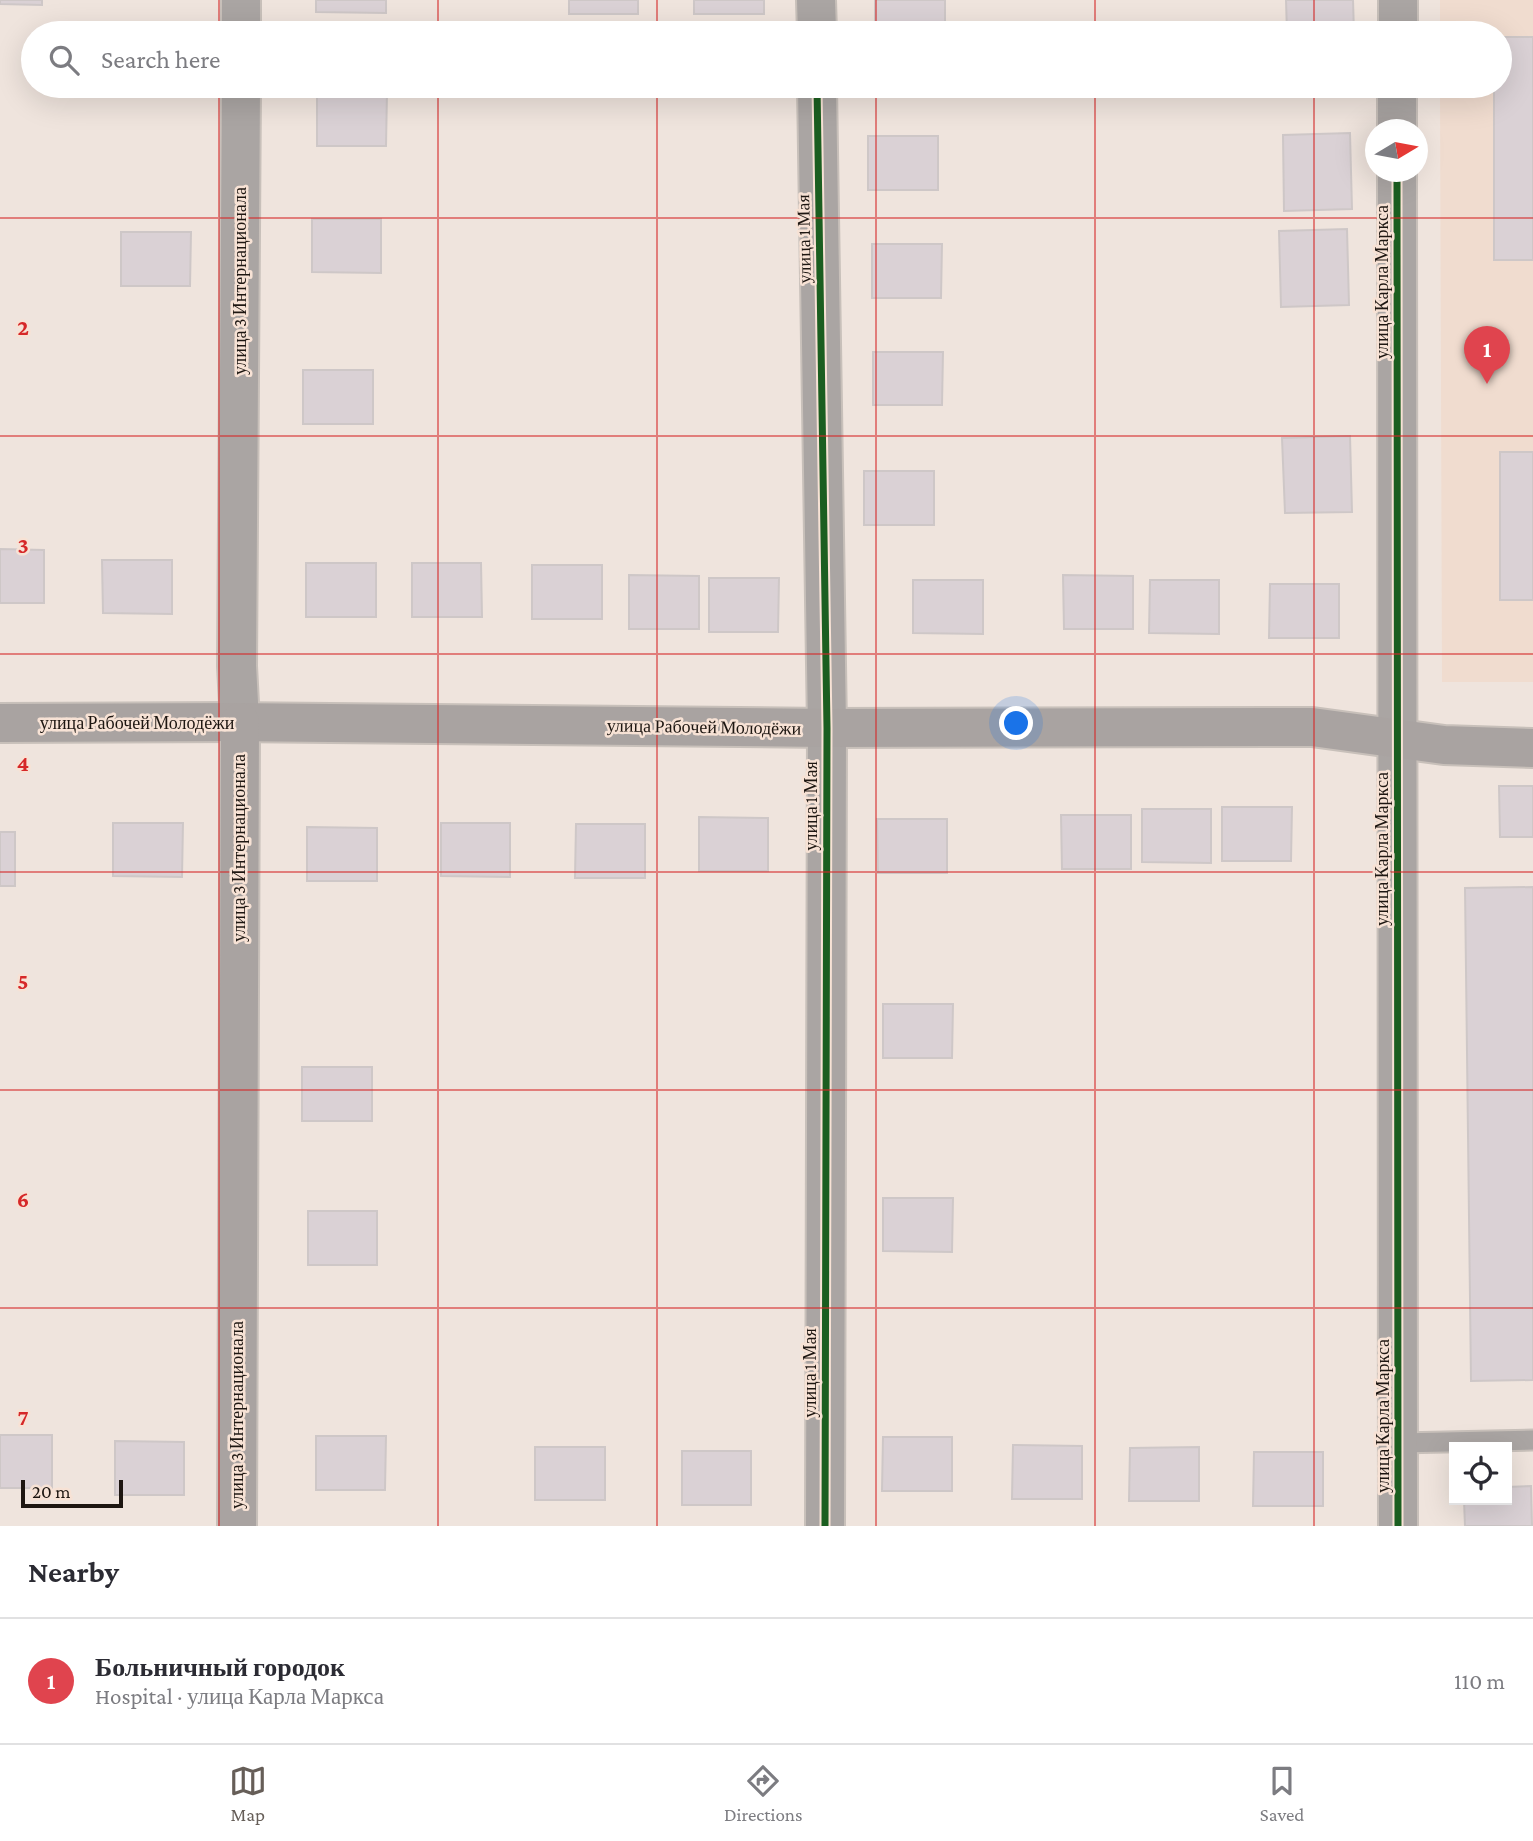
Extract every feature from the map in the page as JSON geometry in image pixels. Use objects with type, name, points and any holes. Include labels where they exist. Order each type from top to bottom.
[{"type":"main road","name":"улица Рабочей Молодёжи","points":[[0,723],[240,722],[827,728],[1312,727],[1444,745],[1533,748]]},
{"type":"main road","name":"улица 3 Интернационала","points":[[237,1526],[240,722]]},
{"type":"street","points":[[241,0],[241,21]]},
{"type":"street","points":[[816,0],[817,21]]},
{"type":"street","points":[[1398,0],[1398,21]]},
{"type":"street","name":"улица 3 Интернационала","points":[[240,722],[237,666],[241,98]]},
{"type":"street","name":"улица 1 Мая","points":[[817,98],[827,728],[825,1526]]},
{"type":"street","points":[[1397,119],[1398,98]]},
{"type":"street","name":"улица Карла Маркса","points":[[1397,182],[1398,1526]]},
{"type":"lane","points":[[1399,1443],[1533,1440]]},
{"type":"shaded area","points":[[1440,0],[1533,0],[1533,682],[1442,682],[1440,98],[1512,98],[1512,21],[1440,21]]},
{"type":"building","points":[[0,0],[42,0],[42,5],[0,4]]},
{"type":"building","points":[[316,0],[386,0],[386,13],[316,12]]},
{"type":"building","points":[[569,0],[638,0],[638,14],[569,14]]},
{"type":"building","points":[[694,0],[764,0],[764,14],[694,14]]},
{"type":"building","points":[[875,0],[945,0],[945,21],[875,21]]},
{"type":"building","points":[[1286,0],[1353,0],[1354,21],[1287,21]]},
{"type":"building","points":[[1512,37],[1533,37],[1533,260],[1494,260],[1494,98],[1512,98]]},
{"type":"building","points":[[317,98],[387,98],[386,146],[317,146]]},
{"type":"building","points":[[1350,133],[1352,209],[1284,211],[1283,135]]},
{"type":"building","points":[[868,136],[938,136],[938,190],[868,190]]},
{"type":"building","points":[[312,219],[381,219],[381,273],[312,272]]},
{"type":"building","points":[[1347,229],[1349,305],[1281,307],[1279,231]]},
{"type":"building","points":[[121,232],[191,232],[190,286],[121,286]]},
{"type":"building","points":[[872,244],[942,244],[941,298],[872,298]]},
{"type":"building","points":[[873,352],[943,352],[942,405],[873,405]]},
{"type":"building","points":[[303,370],[373,370],[373,424],[303,424]]},
{"type":"building","points":[[1350,436],[1352,512],[1285,513],[1282,438]]},
{"type":"building","points":[[1500,452],[1533,452],[1533,600],[1500,600]]},
{"type":"building","points":[[864,471],[934,471],[934,525],[864,525]]},
{"type":"building","points":[[0,549],[44,550],[44,603],[0,603]]},
{"type":"building","points":[[102,560],[172,560],[172,614],[103,613]]},
{"type":"building","points":[[306,563],[376,563],[376,617],[306,617]]},
{"type":"building","points":[[412,563],[481,563],[482,617],[412,617]]},
{"type":"building","points":[[532,565],[602,565],[602,619],[532,619]]},
{"type":"building","points":[[629,575],[699,576],[699,629],[629,629]]},
{"type":"building","points":[[1063,575],[1133,576],[1133,629],[1064,629]]},
{"type":"building","points":[[709,578],[779,578],[778,632],[709,632]]},
{"type":"building","points":[[913,580],[983,580],[983,634],[913,633]]},
{"type":"building","points":[[1150,580],[1219,580],[1219,634],[1149,633]]},
{"type":"building","points":[[1270,584],[1339,584],[1339,638],[1269,638]]},
{"type":"building","points":[[1499,786],[1533,786],[1533,837],[1500,837]]},
{"type":"building","points":[[1222,807],[1292,807],[1291,861],[1222,861]]},
{"type":"building","points":[[1142,809],[1211,809],[1211,863],[1142,862]]},
{"type":"building","points":[[1061,815],[1131,815],[1131,869],[1062,869]]},
{"type":"building","points":[[699,817],[768,818],[768,871],[699,871]]},
{"type":"building","points":[[877,819],[947,819],[947,873],[878,873]]},
{"type":"building","points":[[113,823],[183,823],[182,877],[113,876]]},
{"type":"building","points":[[441,823],[510,823],[510,877],[441,876]]},
{"type":"building","points":[[576,824],[645,824],[645,878],[575,878]]},
{"type":"building","points":[[307,827],[377,828],[377,881],[307,881]]},
{"type":"building","points":[[0,832],[15,832],[15,886],[0,886]]},
{"type":"building","points":[[1533,887],[1533,1380],[1471,1381],[1465,888]]},
{"type":"building","points":[[883,1004],[953,1004],[952,1058],[883,1058]]},
{"type":"building","points":[[302,1067],[372,1067],[372,1121],[302,1121]]},
{"type":"building","points":[[883,1198],[953,1198],[952,1252],[883,1251]]},
{"type":"building","points":[[308,1211],[377,1211],[377,1265],[308,1265]]},
{"type":"building","points":[[0,1435],[52,1435],[52,1488],[0,1488]]},
{"type":"building","points":[[316,1436],[386,1436],[385,1490],[316,1490]]},
{"type":"building","points":[[883,1437],[952,1437],[952,1491],[882,1491]]},
{"type":"building","points":[[115,1441],[184,1442],[184,1495],[115,1495]]},
{"type":"building","points":[[1013,1445],[1082,1446],[1082,1499],[1012,1499]]},
{"type":"building","points":[[535,1447],[605,1447],[605,1500],[535,1500]]},
{"type":"building","points":[[1199,1447],[1199,1501],[1129,1501],[1130,1448]]},
{"type":"building","points":[[682,1451],[751,1451],[751,1505],[682,1505]]},
{"type":"building","points":[[1254,1452],[1323,1452],[1323,1506],[1253,1506]]},
{"type":"building","points":[[1531,1486],[1532,1526],[1465,1526],[1464,1505],[1512,1505],[1512,1487]]},
{"type":"cycle path","points":[[817,98],[827,728],[825,1526]]},
{"type":"cycle path","points":[[1397,182],[1398,1526]]},
{"type":"place","name":"Больничный городок","points":[[1487,384]]}]
